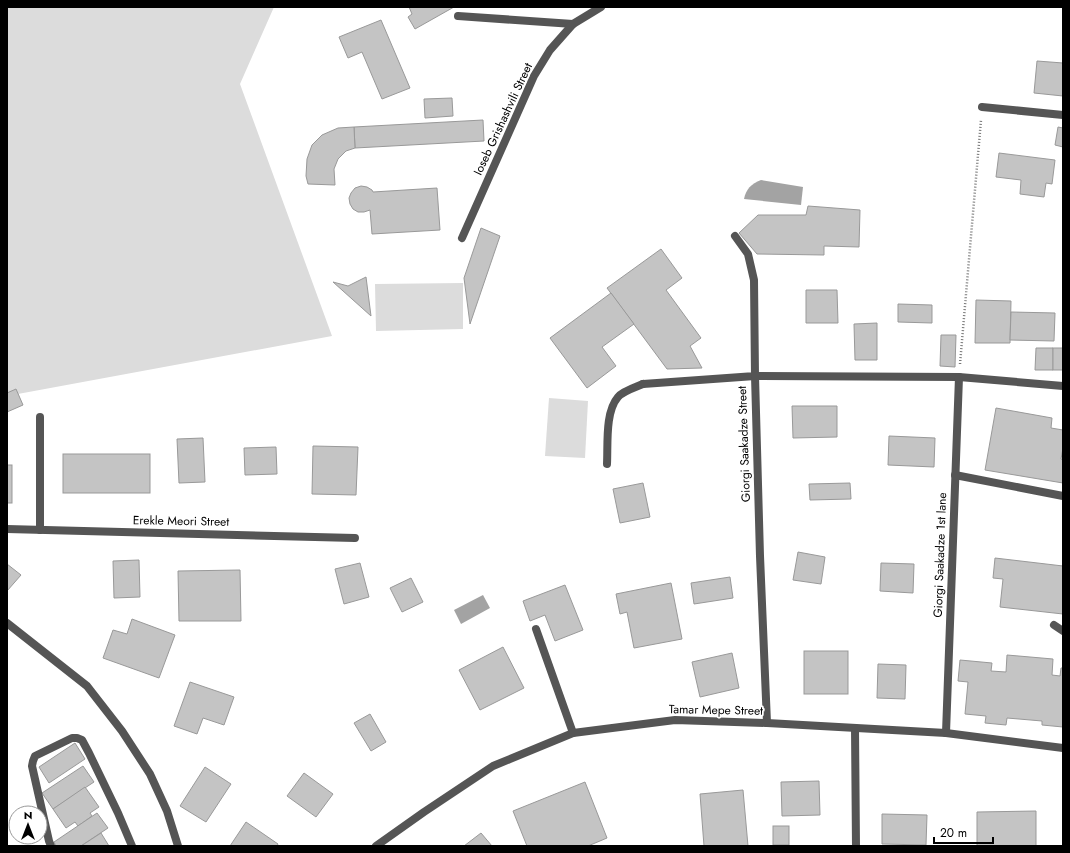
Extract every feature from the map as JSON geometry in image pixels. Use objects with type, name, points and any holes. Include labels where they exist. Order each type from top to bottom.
[{"type":"street","name":"Ioseb Grishashvili Street","points":[[462,238],[534,76],[550,50],[573,24],[601,7]]},
{"type":"street","points":[[458,16],[573,24]]},
{"type":"street","points":[[982,107],[1063,116]]},
{"type":"street","points":[[607,464],[608,425],[611,407],[618,396],[643,384],[755,376],[754,280],[748,254],[735,236]]},
{"type":"street","name":"Giorgi Saakadze Street","points":[[767,723],[760,556],[755,376],[959,377],[1063,386]]},
{"type":"street","name":"Giorgi Saakadze 1st lane","points":[[946,733],[959,377]]},
{"type":"street","points":[[40,417],[40,530]]},
{"type":"street","points":[[955,475],[1063,496]]},
{"type":"street","name":"Erekle Meori Street","points":[[7,529],[355,538]]},
{"type":"street","points":[[7,623],[87,686],[122,731],[150,774],[167,811],[178,846]]},
{"type":"street","points":[[1054,625],[1063,631]]},
{"type":"street","points":[[536,629],[573,733]]},
{"type":"street","name":"Tamar Mepe Street","points":[[376,846],[493,766],[573,733],[675,720],[767,723],[946,733],[1063,748]]},
{"type":"street","points":[[855,728],[856,846]]},
{"type":"street","points":[[51,846],[32,761],[35,756],[72,738],[82,740],[118,812],[132,846]]},
{"type":"path","points":[[959,377],[982,107]]},
{"type":"shaded area","points":[[7,7],[274,7],[240,84],[332,336],[7,396]]},
{"type":"shaded area","points":[[761,180],[803,187],[801,205],[744,199],[746,192],[750,187],[754,183]]},
{"type":"shaded area","points":[[463,283],[463,329],[376,331],[375,284]]},
{"type":"shaded area","points":[[549,398],[588,401],[585,458],[545,456]]},
{"type":"shaded area","points":[[483,595],[490,608],[461,624],[454,610]]},
{"type":"building","points":[[409,7],[454,7],[415,29],[408,17],[412,14]]},
{"type":"building","points":[[381,20],[410,88],[382,99],[362,52],[348,58],[339,37]]},
{"type":"building","points":[[1037,61],[1063,63],[1063,96],[1034,93]]},
{"type":"building","points":[[452,98],[453,116],[425,118],[424,99]]},
{"type":"building","points":[[483,120],[484,141],[355,148],[354,127]]},
{"type":"building","points":[[354,127],[355,148],[346,151],[338,159],[334,169],[335,185],[308,184],[306,176],[307,159],[312,145],[322,135],[338,128]]},
{"type":"building","points":[[1058,127],[1063,128],[1063,147],[1055,145]]},
{"type":"building","points":[[999,153],[1055,160],[1052,184],[1046,183],[1044,197],[1020,194],[1021,180],[996,177]]},
{"type":"building","points":[[361,186],[367,187],[373,192],[437,188],[440,230],[372,234],[370,210],[358,212],[353,209],[350,204],[349,198],[351,193],[355,188]]},
{"type":"building","points":[[808,206],[860,210],[859,247],[824,246],[824,255],[757,254],[739,233],[758,215],[806,215]]},
{"type":"building","points":[[481,228],[500,236],[470,324],[464,278]]},
{"type":"building","points":[[661,249],[682,278],[666,290],[701,338],[690,346],[702,368],[667,369],[607,288]]},
{"type":"building","points":[[366,277],[371,316],[333,282],[348,286]]},
{"type":"building","points":[[806,290],[837,290],[838,323],[806,323]]},
{"type":"building","points":[[611,293],[634,324],[602,347],[616,366],[587,388],[550,338]]},
{"type":"building","points":[[976,300],[1011,301],[1010,343],[975,343]]},
{"type":"building","points":[[898,304],[932,305],[932,323],[898,322]]},
{"type":"building","points":[[1011,312],[1055,313],[1054,341],[1010,340]]},
{"type":"building","points":[[877,323],[877,360],[855,360],[854,324]]},
{"type":"building","points":[[941,335],[956,335],[955,367],[940,366]]},
{"type":"building","points":[[1036,348],[1053,348],[1053,370],[1035,370]]},
{"type":"building","points":[[1053,348],[1063,348],[1063,370],[1053,370]]},
{"type":"building","points":[[16,389],[23,405],[7,412],[7,393]]},
{"type":"building","points":[[792,406],[837,406],[837,437],[793,438]]},
{"type":"building","points":[[996,408],[1052,418],[1051,428],[1063,430],[1063,448],[1061,459],[1063,460],[1063,483],[985,470]]},
{"type":"building","points":[[889,436],[935,438],[934,467],[888,465]]},
{"type":"building","points":[[203,438],[205,482],[179,483],[177,439]]},
{"type":"building","points":[[313,446],[358,447],[356,495],[312,494]]},
{"type":"building","points":[[276,447],[277,474],[245,475],[244,448]]},
{"type":"building","points":[[63,454],[150,454],[150,493],[63,493]]},
{"type":"building","points":[[7,465],[12,465],[12,503],[7,503]]},
{"type":"building","points":[[643,483],[650,517],[620,523],[613,489]]},
{"type":"building","points":[[850,483],[851,499],[810,500],[809,484]]},
{"type":"building","points":[[798,552],[825,557],[821,584],[793,580]]},
{"type":"building","points":[[995,558],[1063,566],[1063,614],[1000,607],[1003,579],[993,578]]},
{"type":"building","points":[[139,560],[140,597],[114,598],[113,561]]},
{"type":"building","points":[[360,563],[369,597],[344,604],[335,569]]},
{"type":"building","points":[[881,563],[914,564],[913,593],[880,591]]},
{"type":"building","points":[[7,564],[21,575],[7,591]]},
{"type":"building","points":[[240,570],[241,621],[179,621],[178,571]]},
{"type":"building","points":[[730,577],[733,598],[694,604],[691,583]]},
{"type":"building","points":[[411,578],[423,602],[402,612],[390,588]]},
{"type":"building","points":[[671,583],[682,639],[634,648],[627,612],[620,614],[616,594]]},
{"type":"building","points":[[565,585],[583,630],[555,641],[545,615],[530,621],[523,601]]},
{"type":"building","points":[[132,619],[175,635],[159,678],[103,658],[113,630],[127,634]]},
{"type":"building","points":[[503,647],[524,688],[480,710],[459,670]]},
{"type":"building","points":[[804,651],[848,651],[848,694],[804,694]]},
{"type":"building","points":[[732,653],[739,688],[700,697],[692,662]]},
{"type":"building","points":[[1007,655],[1053,659],[1052,675],[1060,676],[1061,668],[1063,668],[1063,727],[1042,725],[1042,721],[1007,718],[1006,725],[985,723],[986,716],[965,714],[968,682],[958,681],[960,660],[992,663],[991,671],[1006,672]]},
{"type":"building","points":[[878,664],[906,665],[905,699],[877,698]]},
{"type":"building","points":[[190,682],[234,697],[224,725],[203,718],[197,734],[174,726]]},
{"type":"building","points":[[370,714],[386,742],[371,751],[354,723]]},
{"type":"building","points":[[75,743],[85,759],[49,783],[39,767]]},
{"type":"building","points":[[83,766],[94,782],[53,809],[42,793]]},
{"type":"building","points":[[205,767],[231,784],[206,822],[180,806]]},
{"type":"building","points":[[304,773],[333,794],[316,817],[287,796]]},
{"type":"building","points":[[819,781],[820,815],[782,816],[781,782]]},
{"type":"building","points":[[585,782],[607,838],[588,846],[527,846],[513,811]]},
{"type":"building","points":[[85,787],[99,807],[90,813],[92,816],[78,826],[75,822],[66,828],[53,809]]},
{"type":"building","points":[[743,790],[748,846],[704,846],[700,794]]},
{"type":"building","points":[[1036,811],[1036,846],[977,846],[977,812]]},
{"type":"building","points":[[97,813],[108,828],[81,846],[56,846],[54,842]]},
{"type":"building","points":[[882,814],[927,815],[926,845],[882,844]]},
{"type":"building","points":[[246,822],[278,844],[277,846],[230,846]]},
{"type":"building","points":[[773,826],[789,826],[789,845],[773,845]]},
{"type":"building","points":[[101,833],[109,846],[81,846]]},
{"type":"building","points":[[481,833],[492,846],[464,846]]}]
